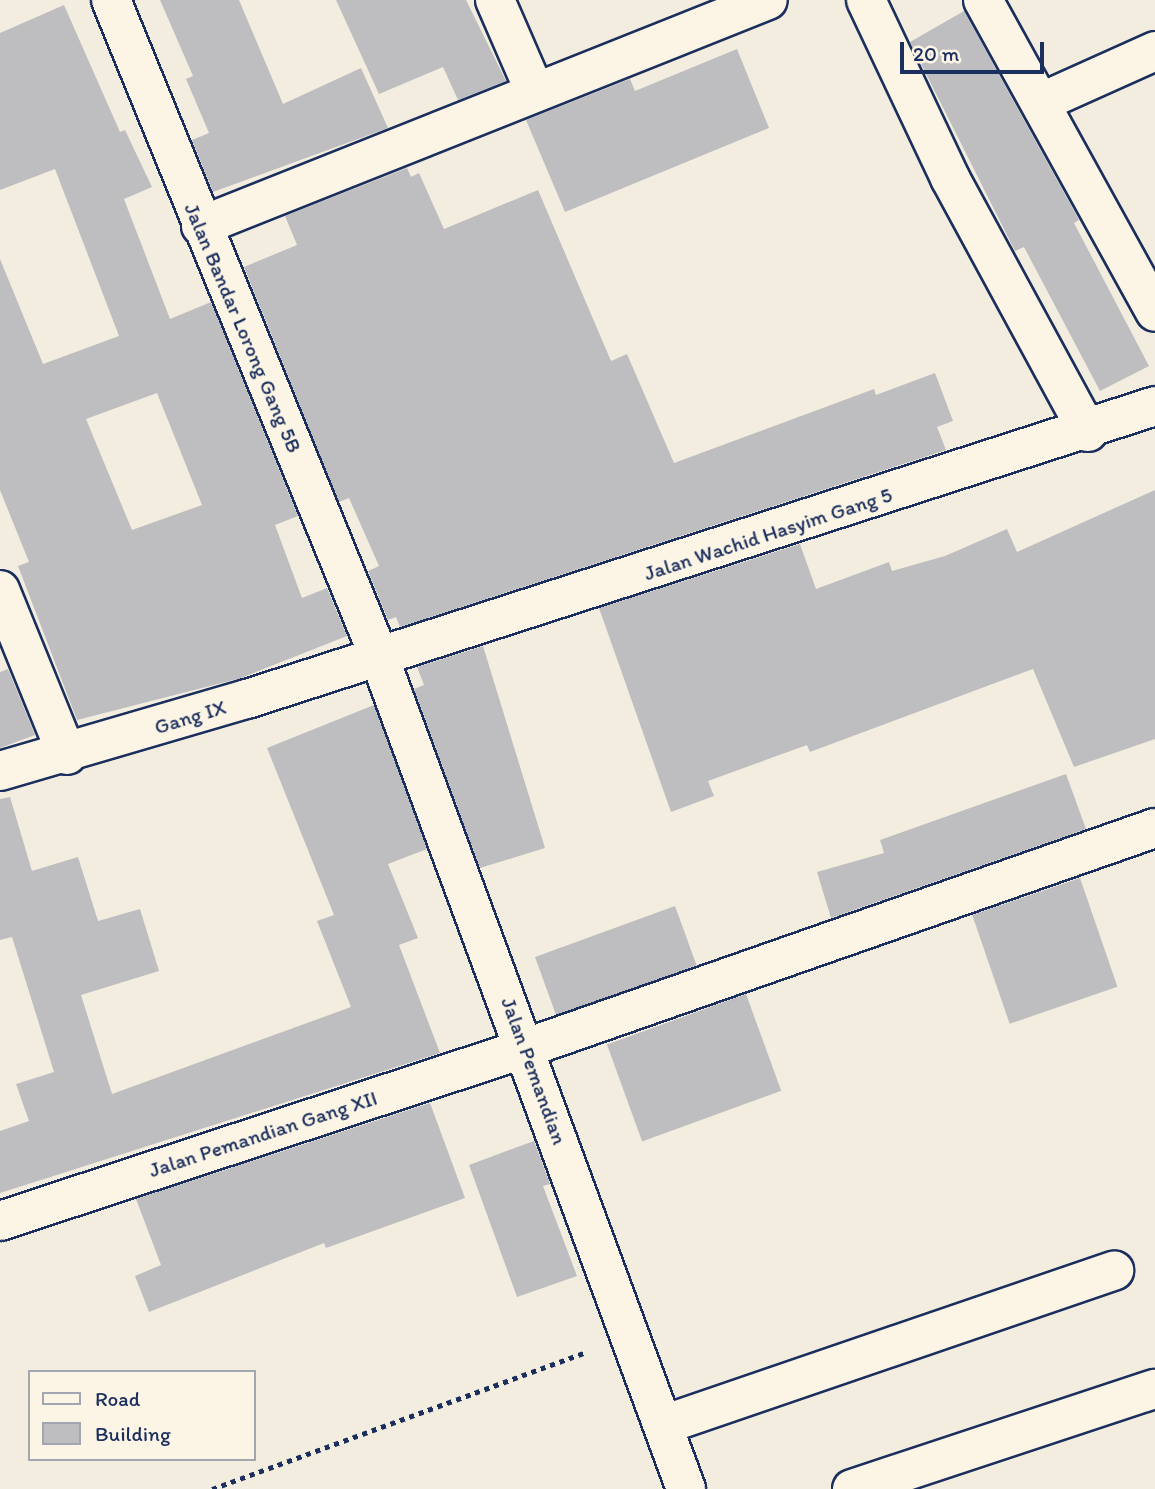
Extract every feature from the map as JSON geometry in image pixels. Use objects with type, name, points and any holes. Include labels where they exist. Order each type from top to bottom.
[{"type":"street","name":"Jalan Bandar Lorong Gang 5B","points":[[111,0],[378,654]]},
{"type":"street","points":[[495,0],[535,92]]},
{"type":"street","points":[[201,226],[768,0]]},
{"type":"street","points":[[866,0],[950,178],[1088,432]]},
{"type":"street","points":[[983,0],[1044,101],[1155,312]]},
{"type":"street","points":[[1044,101],[1155,51]]},
{"type":"street","name":"Jalan Wachid Hasyim Gang 5","points":[[378,654],[1088,432],[1155,406]]},
{"type":"street","points":[[0,590],[67,755]]},
{"type":"street","name":"Gang IX","points":[[0,771],[67,755],[378,654]]},
{"type":"street","name":"Jalan Pemandian","points":[[378,654],[526,1048],[685,1489]]},
{"type":"street","name":"Jalan Pemandian Gang XII","points":[[0,1221],[526,1048],[1155,828]]},
{"type":"street","points":[[663,1425],[1114,1270]]},
{"type":"street","points":[[852,1489],[1155,1389]]},
{"type":"path","points":[[212,1489],[631,1336]]},
{"type":"building","points":[[160,0],[239,0],[283,104],[361,68],[388,128],[213,192],[192,140],[209,133],[186,79],[193,76]]},
{"type":"building","points":[[336,0],[466,0],[506,81],[458,100],[443,67],[379,94]]},
{"type":"building","points":[[64,5],[120,132],[125,130],[152,187],[124,199],[170,319],[211,302],[298,516],[275,525],[302,598],[327,588],[347,636],[241,678],[77,720],[18,566],[29,562],[0,490],[0,259],[43,364],[119,336],[55,169],[0,190],[0,33]],"holes":[[[157,393],[202,505],[132,530],[86,419]]]},
{"type":"building","points":[[964,11],[1079,220],[1074,223],[1149,366],[1100,391],[1024,247],[1015,251],[910,42]]},
{"type":"building","points":[[737,49],[769,128],[565,212],[526,120],[630,79],[635,91]]},
{"type":"building","points":[[407,168],[411,177],[419,173],[444,229],[538,190],[611,361],[627,354],[674,463],[874,389],[876,395],[935,373],[953,421],[937,427],[946,450],[400,627],[396,617],[388,620],[368,571],[379,566],[349,498],[339,502],[244,267],[297,245],[285,216]]},
{"type":"building","points":[[1155,490],[1155,739],[1074,767],[1033,669],[810,752],[807,745],[708,781],[714,796],[671,812],[599,608],[800,544],[816,589],[889,562],[892,571],[945,556],[1007,529],[1017,552]]},
{"type":"building","points":[[483,646],[545,848],[480,868],[414,689],[424,685],[417,667]]},
{"type":"building","points":[[8,669],[35,735],[0,748],[0,672]]},
{"type":"building","points":[[374,705],[427,849],[388,864],[418,938],[399,945],[440,1053],[0,1193],[0,1131],[29,1121],[16,1084],[54,1072],[12,937],[0,940],[0,799],[10,797],[32,871],[78,857],[98,921],[140,909],[159,971],[81,995],[112,1094],[351,1007],[317,921],[334,915],[267,748]]},
{"type":"building","points":[[1066,774],[1086,829],[831,918],[817,872],[884,853],[880,840]]},
{"type":"building","points":[[1080,878],[1117,987],[1010,1024],[972,915]]},
{"type":"building","points":[[675,906],[697,965],[557,1016],[535,957]]},
{"type":"building","points":[[746,994],[781,1091],[642,1141],[607,1045]]},
{"type":"building","points":[[430,1103],[465,1198],[326,1248],[324,1243],[149,1312],[135,1276],[161,1265],[136,1199]]},
{"type":"building","points":[[534,1141],[550,1184],[543,1186],[577,1276],[517,1297],[469,1165]]}]
